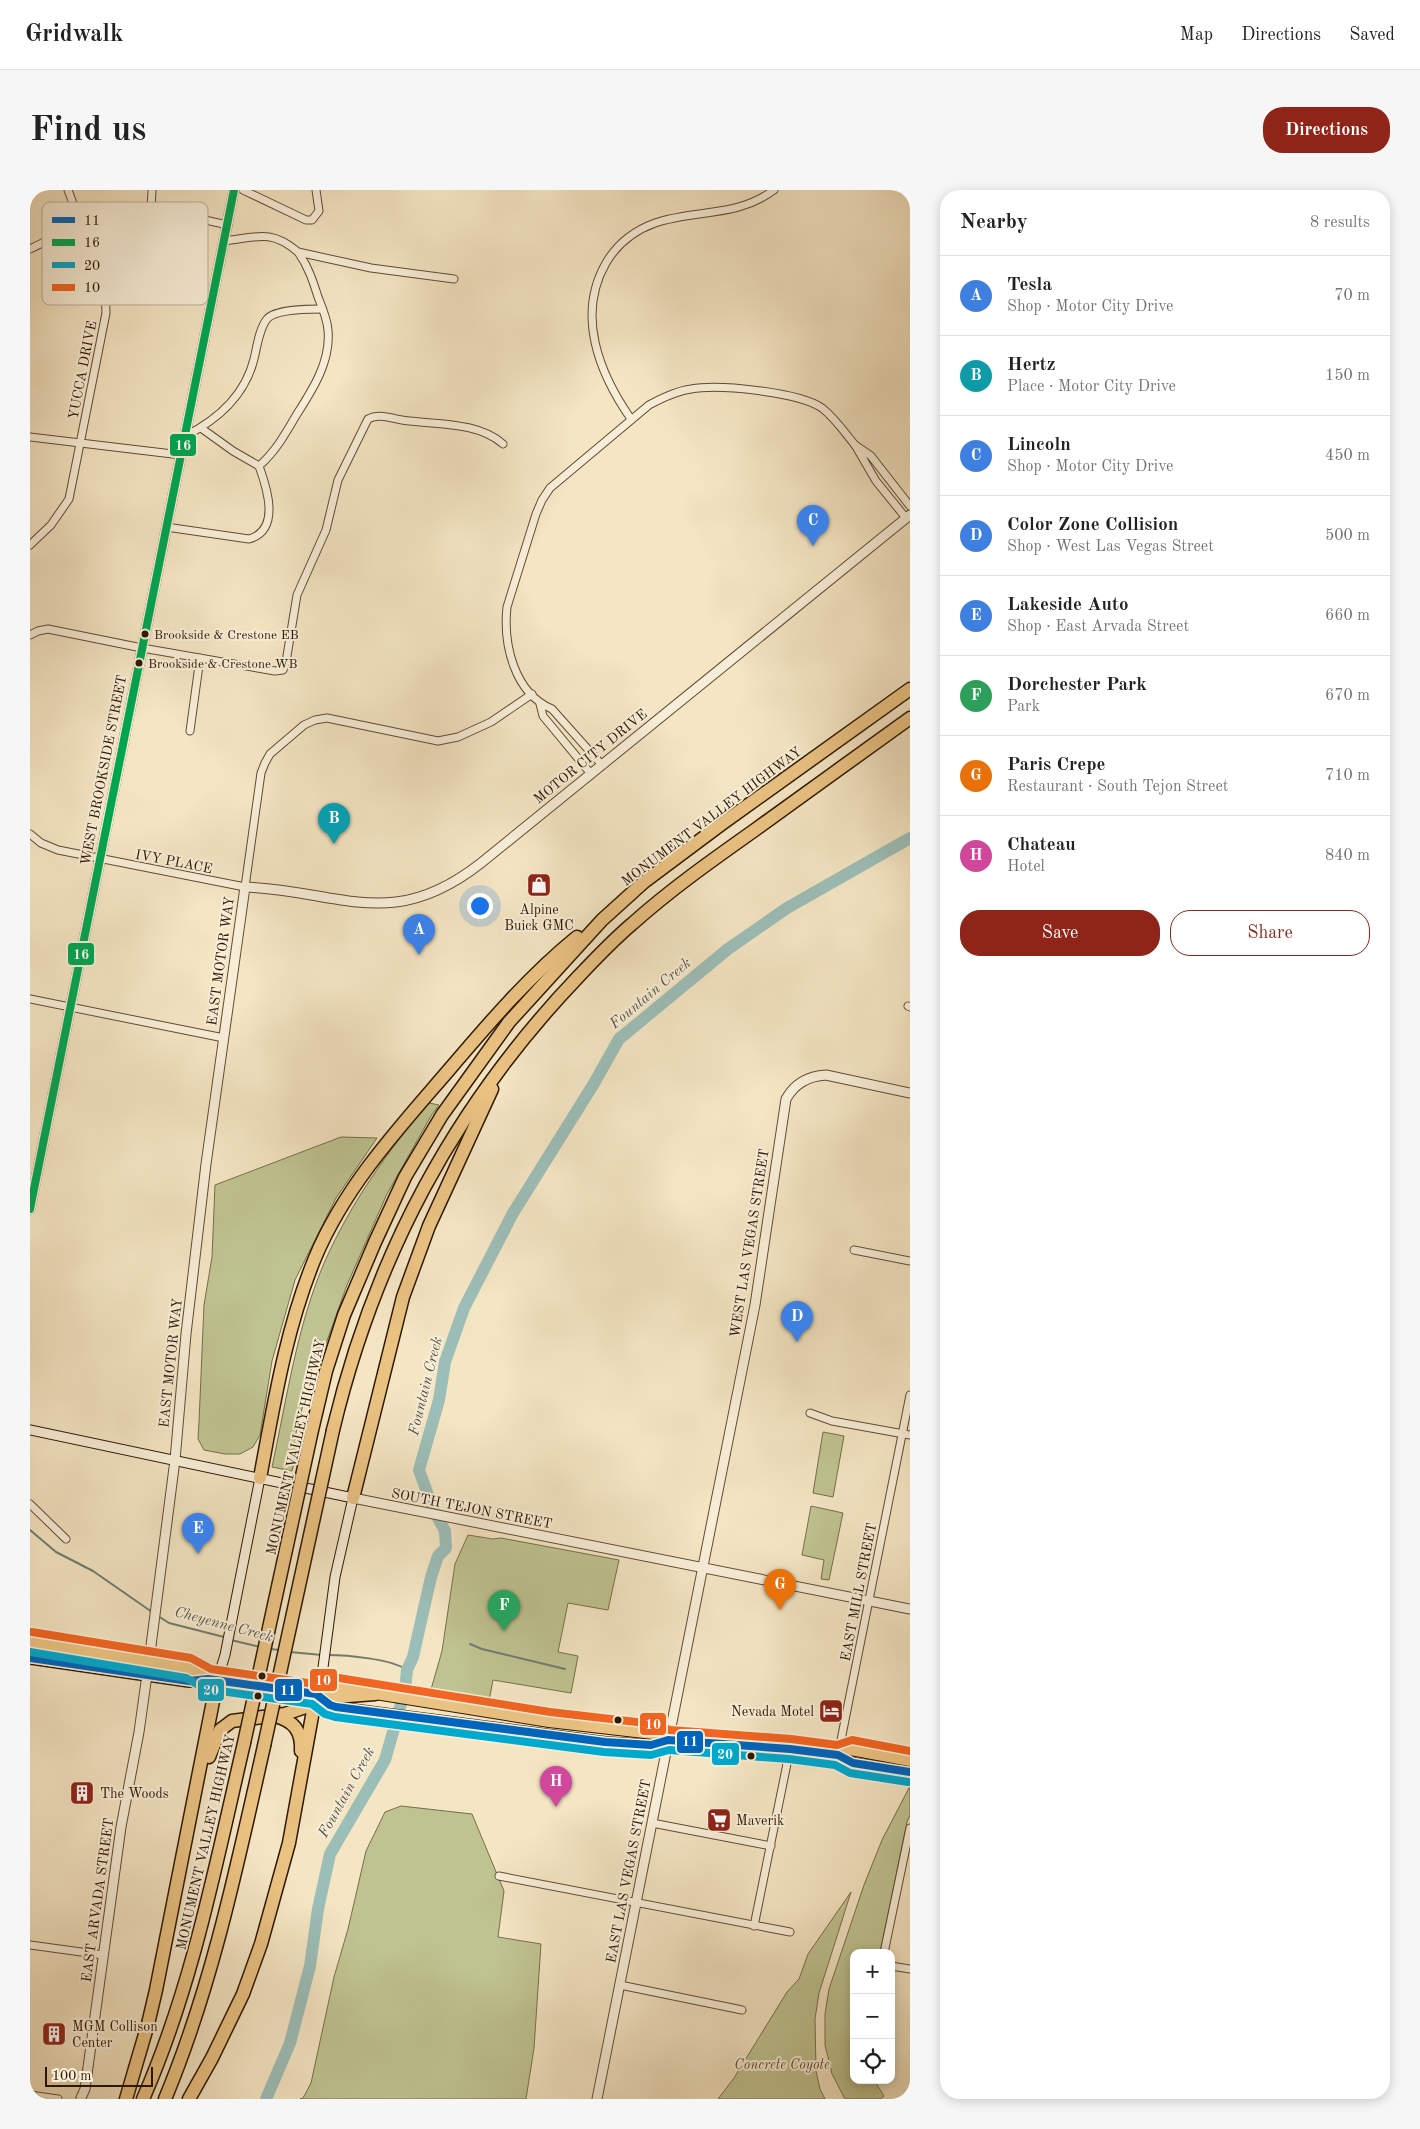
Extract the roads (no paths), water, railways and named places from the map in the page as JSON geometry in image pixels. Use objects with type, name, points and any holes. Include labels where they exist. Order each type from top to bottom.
[{"type":"highway","name":"MONUMENT VALLEY HIGHWAY","points":[[143,2099],[157,2067],[188,1978],[209,1896],[326,1371],[344,1315],[374,1242],[406,1178],[442,1115],[509,1022],[572,952],[618,905],[644,882],[723,822],[910,689]]},
{"type":"highway","points":[[164,2099],[189,2035],[218,1942],[264,1746],[342,1390],[364,1321],[391,1253],[411,1210],[437,1163],[471,1109],[512,1051],[547,1010],[630,924],[682,882],[910,718]]},
{"type":"highway","points":[[260,1478],[283,1358],[296,1308],[315,1258],[343,1203],[378,1152],[508,1002],[564,947],[618,905]]},
{"type":"highway","points":[[353,1498],[403,1297],[421,1247],[469,1136],[512,1051]]},
{"type":"highway","points":[[30,1642],[189,1668],[213,1680]]},
{"type":"highway","points":[[30,1658],[189,1681],[213,1680],[318,1699],[375,1694]]},
{"type":"highway","points":[[126,2099],[150,2016],[182,1858],[213,1680]]},
{"type":"highway","points":[[182,1858],[210,1753],[220,1730],[238,1719],[294,1712],[318,1699]]},
{"type":"highway","points":[[189,2099],[212,2058],[243,1994],[261,1944],[276,1896],[318,1699]]},
{"type":"highway","points":[[273,1715],[286,1718],[300,1732],[301,1750],[292,1826]]},
{"type":"main road","points":[[375,1694],[549,1722],[653,1734],[668,1740],[790,1749],[838,1755],[853,1762],[910,1772]]},
{"type":"main road","points":[[338,1697],[451,1722],[605,1742],[651,1745],[668,1740]]},
{"type":"main road","points":[[838,1755],[851,1750],[910,1761]]},
{"type":"street","name":"YUCCA DRIVE","points":[[68,190],[72,202]]},
{"type":"street","name":"WEST BROOKSIDE STREET","points":[[30,1209],[234,190]]},
{"type":"street","points":[[243,190],[300,218],[312,220],[319,211],[316,190]]},
{"type":"street","points":[[631,419],[608,380],[591,328],[592,301],[595,287],[610,256],[627,238],[650,225],[674,218],[740,208],[760,200],[774,190]]},
{"type":"street","points":[[208,221],[228,225]]},
{"type":"street","points":[[224,241],[272,236],[289,244],[298,252],[307,266],[326,319],[328,339],[318,379],[278,447],[259,466]]},
{"type":"street","points":[[30,249],[42,243]]},
{"type":"street","points":[[298,252],[371,268],[454,279]]},
{"type":"street","name":"YUCCA DRIVE","points":[[30,545],[51,524],[66,505],[71,490],[106,305]]},
{"type":"street","points":[[185,436],[201,428],[225,408],[244,388],[261,332],[267,319],[276,314],[322,309]]},
{"type":"street","points":[[591,774],[543,716],[540,704],[515,668],[508,650],[505,623],[507,607],[542,500],[550,488],[631,419],[663,397],[693,388],[781,393],[803,399],[821,408],[833,418],[855,445],[876,481],[908,516]]},
{"type":"street","points":[[30,635],[48,629],[142,648],[275,671],[283,670],[297,595],[326,530],[338,480],[368,419],[374,416],[381,416],[434,422],[478,431],[500,442]]},
{"type":"street","points":[[166,526],[241,539],[255,537],[265,527],[270,508],[267,490],[259,466],[233,451],[201,428]]},
{"type":"street","points":[[30,437],[181,455]]},
{"type":"street","points":[[855,445],[872,456],[910,506]]},
{"type":"street","name":"MOTOR CITY DRIVE","points":[[244,887],[266,888],[376,904],[407,901],[432,894],[447,886],[475,867],[591,774],[908,516]]},
{"type":"street","points":[[190,731],[200,658]]},
{"type":"street","name":"EAST MOTOR WAY","points":[[175,1460],[186,1334],[244,887],[261,773],[270,754],[304,725],[314,720],[327,718],[438,742],[458,737],[491,722],[532,694]]},
{"type":"street","points":[[540,704],[552,709],[602,765]]},
{"type":"street","name":"IVY PLACE","points":[[30,834],[48,847],[99,859],[244,887]]},
{"type":"street","points":[[30,999],[224,1038]]},
{"type":"street","name":"WEST LAS VEGAS STREET","points":[[733,1413],[755,1305],[783,1110],[790,1091],[800,1082],[816,1075],[826,1075],[910,1093]]},
{"type":"street","points":[[854,1250],[910,1261]]},
{"type":"street","name":"EAST MILL STREET","points":[[838,1755],[868,1601],[906,1434],[910,1396]]},
{"type":"street","name":"EAST LAS VEGAS STREET","points":[[597,2099],[733,1413]]},
{"type":"street","points":[[810,1413],[832,1421],[906,1434]]},
{"type":"street","name":"SOUTH TEJON STREET","points":[[30,1430],[353,1498],[910,1609]]},
{"type":"street","points":[[149,1661],[175,1460]]},
{"type":"street","points":[[213,1680],[225,1655],[260,1478]]},
{"type":"street","points":[[318,1699],[328,1639],[335,1577],[353,1498]]},
{"type":"street","points":[[30,1504],[66,1539]]},
{"type":"street","name":"EAST ARVADA STREET","points":[[80,2099],[85,2089],[121,1827],[139,1732],[147,1675]]},
{"type":"street","points":[[754,1926],[790,1749]]},
{"type":"street","points":[[652,1823],[770,1846]]},
{"type":"street","points":[[885,1949],[910,1828]]},
{"type":"street","points":[[499,1876],[790,1932]]},
{"type":"street","points":[[30,1945],[103,1955]]},
{"type":"street","points":[[895,1967],[910,1970]]},
{"type":"street","points":[[620,1985],[742,2010]]},
{"type":"street","points":[[30,2095],[58,2099]]},
{"type":"waterway","name":"Fountain Creek","points":[[266,2099],[290,2043],[310,1966],[318,1909],[330,1854],[385,1760],[405,1690],[407,1670],[413,1657],[431,1577],[438,1556],[446,1548],[445,1531],[433,1509],[419,1470],[439,1400],[445,1362],[464,1308],[513,1213],[593,1085],[619,1039],[728,949],[787,908],[910,838]]},
{"type":"waterway","name":"Cheyenne Creek","points":[[30,1530],[56,1552],[93,1571],[152,1612]]},
{"type":"waterway","name":"Cheyenne Creek","points":[[158,1616],[169,1623],[224,1637]]},
{"type":"waterway","name":"Cheyenne Creek","points":[[231,1640],[260,1647]]},
{"type":"waterway","points":[[470,1644],[482,1649],[565,1669]]},
{"type":"waterway","name":"Cheyenne Creek","points":[[270,1649],[280,1650]]},
{"type":"waterway","name":"Cheyenne Creek","points":[[290,1652],[322,1655]]},
{"type":"waterway","name":"Cheyenne Creek","points":[[327,1655],[380,1660],[407,1670]]},
{"type":"place","name":"Lincoln","points":[[813,546]]},
{"type":"place","name":"Brookside & Crestone EB","points":[[145,634]]},
{"type":"place","name":"Brookside & Crestone WB","points":[[139,663]]},
{"type":"place","name":"Hertz","points":[[334,844]]},
{"type":"place","name":"Alpine Buick GMC","points":[[539,885]]},
{"type":"place","name":"Tesla","points":[[419,955]]},
{"type":"place","name":"Color Zone Collision","points":[[797,1342]]},
{"type":"place","name":"Lakeside Auto","points":[[198,1554]]},
{"type":"place","name":"Paris Crepe","points":[[780,1610]]},
{"type":"place","name":"Dorchester Park","points":[[504,1631]]},
{"type":"place","name":"Nevada Motel","points":[[831,1711]]},
{"type":"place","name":"The Woods","points":[[82,1793]]},
{"type":"place","name":"Chateau","points":[[556,1807]]},
{"type":"place","name":"Maverik","points":[[719,1820]]},
{"type":"place","name":"MGM Collison Center","points":[[54,2034]]},
{"type":"park label","name":"Concrete Coyote","points":[[782,2064]]}]
